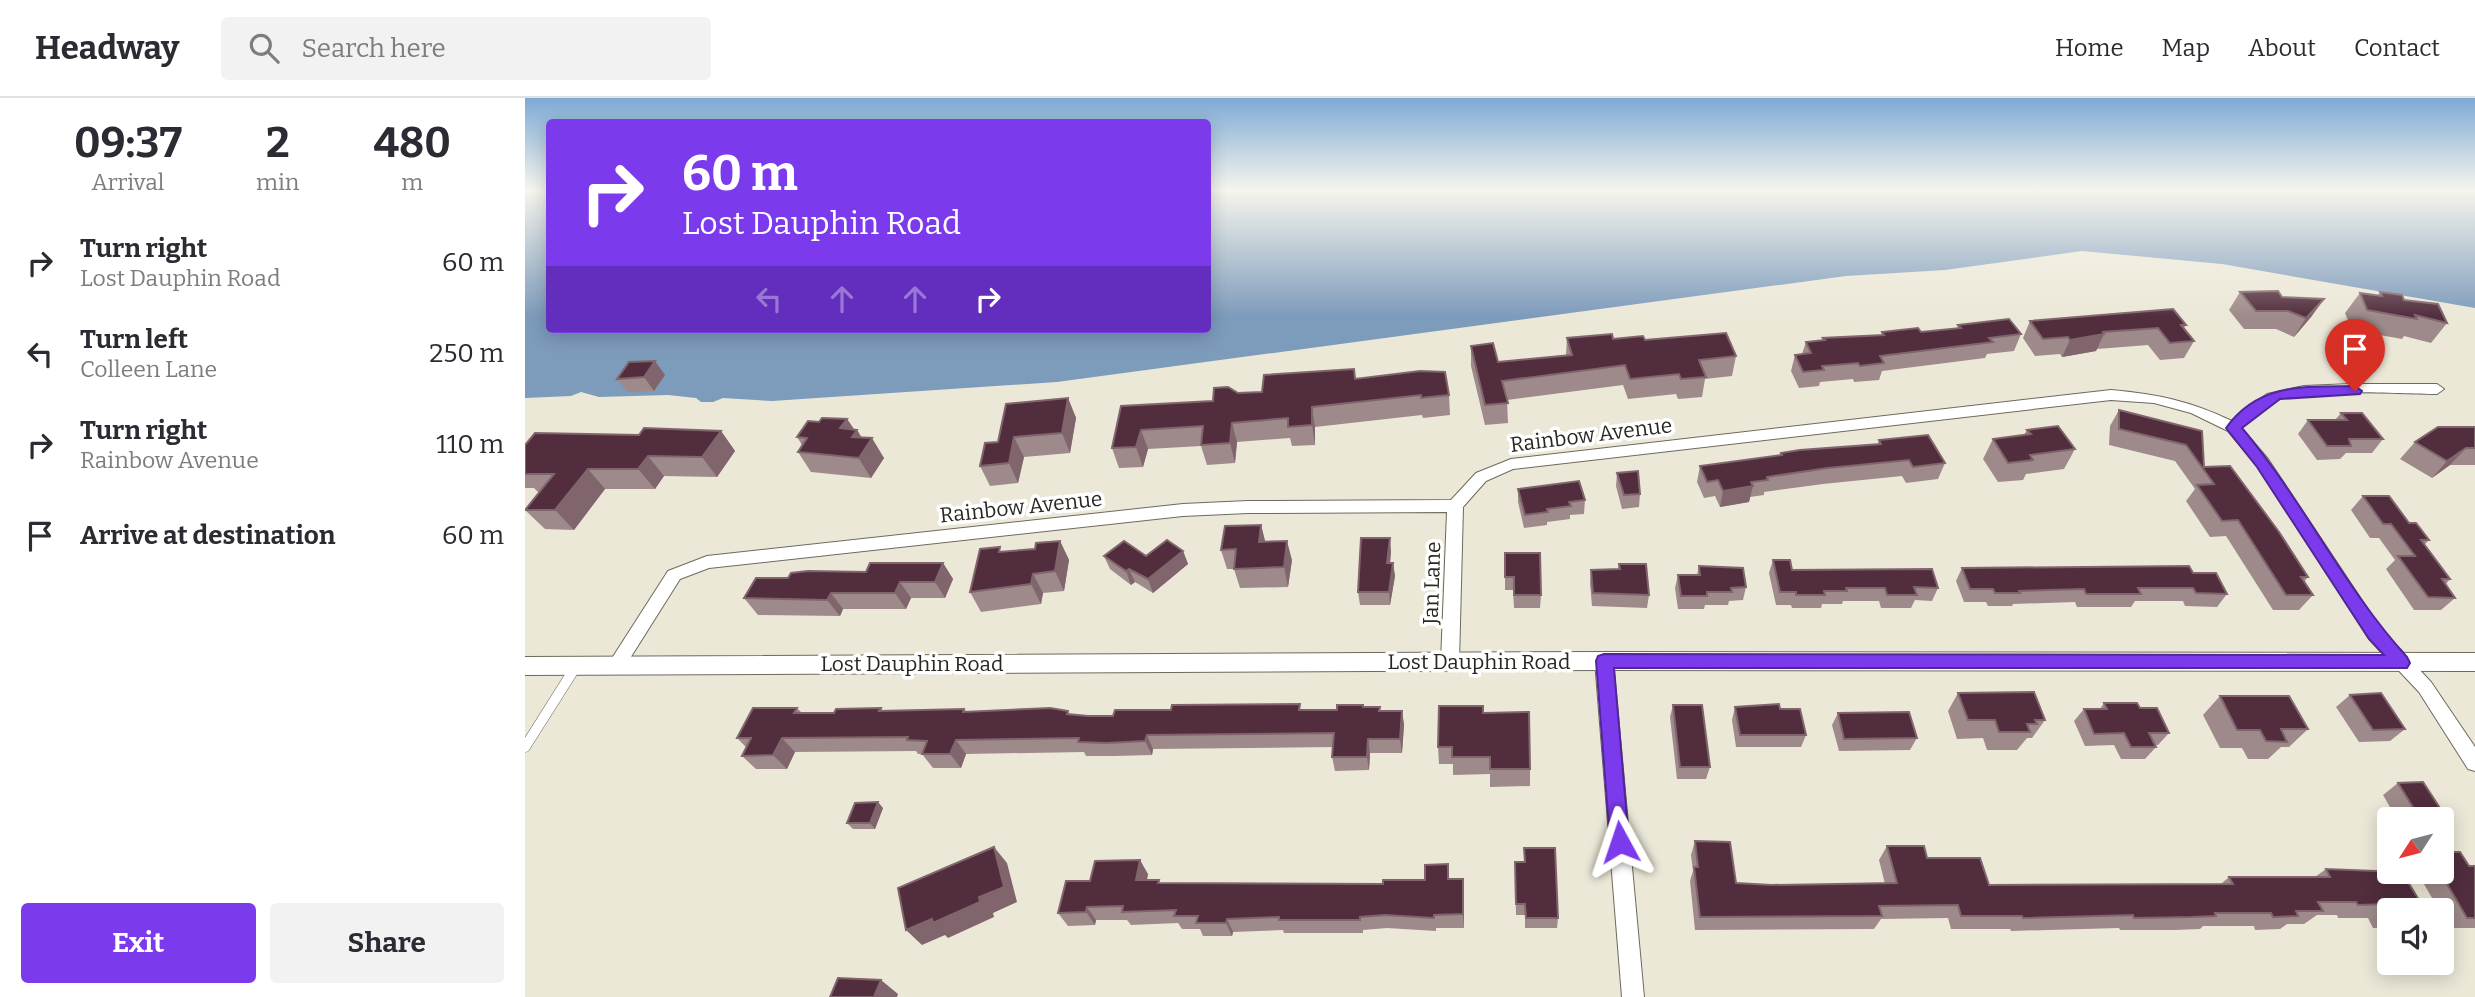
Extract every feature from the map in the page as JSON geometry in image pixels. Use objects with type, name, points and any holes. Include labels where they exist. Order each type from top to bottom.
[{"type":"street","points":[[2437,390],[2285,393],[2269,398],[2233,428],[2263,463],[2375,634],[2425,687],[2475,763]]},
{"type":"street","name":"Rainbow Avenue","points":[[616,666],[674,575],[707,562],[1183,510],[1455,506],[1481,477],[1511,464],[2111,395],[2164,401],[2196,410],[2233,428]]},
{"type":"street","name":"Jan Lane","points":[[1450,662],[1455,506]]},
{"type":"street","points":[[1604,661],[1633,997]]},
{"type":"street","name":"Lost Dauphin Road","points":[[525,666],[1604,661],[2475,662]]},
{"type":"lane","points":[[525,747],[576,666]]},
{"type":"water","points":[[525,233],[546,233],[546,333],[1211,333],[1211,233],[2475,233],[2475,308],[2222,264],[2082,251],[1945,270],[1846,276],[1057,382],[772,401],[723,398],[713,402],[701,402],[696,398],[668,395],[599,397],[581,392],[571,396],[525,398]]},
{"type":"building","points":[[2278,291],[2282,297],[2324,299],[2306,318],[2288,311],[2256,311],[2240,292]]},
{"type":"building","points":[[2380,292],[2402,295],[2404,300],[2438,304],[2447,323],[2415,315],[2417,319],[2367,310],[2360,293],[2382,296]]},
{"type":"building","points":[[2173,309],[2194,341],[2170,343],[2158,328],[2103,332],[2104,334],[2070,340],[2068,337],[2043,339],[2030,321]]},
{"type":"building","points":[[2009,319],[2021,334],[1989,338],[1993,342],[1880,356],[1884,363],[1822,366],[1824,370],[1803,372],[1795,355],[1811,353],[1806,342],[1825,340],[1823,338],[1884,335],[1882,332],[1918,328],[1921,332],[1961,328],[1958,325]]},
{"type":"building","points":[[1726,333],[1736,356],[1699,360],[1706,377],[1681,379],[1679,374],[1630,379],[1625,365],[1502,381],[1508,403],[1485,405],[1471,346],[1493,343],[1498,362],[1572,355],[1567,338],[1612,334],[1613,339],[1643,336],[1645,340]]},
{"type":"building","points":[[655,361],[644,377],[617,379],[629,362]]},
{"type":"building","points":[[1354,369],[1355,379],[1420,371],[1445,372],[1449,395],[1421,398],[1421,395],[1312,407],[1312,425],[1288,427],[1288,418],[1232,423],[1230,443],[1201,445],[1203,426],[1141,430],[1136,447],[1112,448],[1121,406],[1213,401],[1214,388],[1228,387],[1238,393],[1262,392],[1264,375]]},
{"type":"building","points":[[1068,398],[1062,433],[1014,437],[1009,463],[980,466],[985,443],[998,442],[1006,404]]},
{"type":"building","points":[[2119,410],[2202,431],[2204,467],[2230,466],[2279,532],[2308,577],[2301,577],[2313,595],[2286,595],[2238,520],[2222,521],[2197,485],[2214,484],[2186,445],[2119,429]]},
{"type":"building","points":[[2341,413],[2362,413],[2383,439],[2349,439],[2351,446],[2327,446],[2308,420],[2347,420]]},
{"type":"building","points":[[822,418],[847,419],[840,428],[857,430],[852,437],[872,438],[859,458],[798,452],[807,438],[797,437],[808,421],[819,422]]},
{"type":"building","points":[[2058,426],[2075,449],[2030,455],[2033,460],[2008,463],[1993,439],[2031,434],[2027,430]]},
{"type":"building","points":[[2438,427],[2475,427],[2475,448],[2466,448],[2447,461],[2415,442]]},
{"type":"building","points":[[644,428],[721,431],[702,457],[648,456],[638,469],[588,469],[555,510],[525,510],[554,474],[525,474],[525,445],[535,433],[639,435]]},
{"type":"building","points":[[1928,435],[1945,463],[1913,467],[1909,460],[1828,468],[1767,477],[1768,480],[1751,482],[1753,486],[1723,491],[1718,480],[1707,482],[1700,466],[1800,450],[1881,444],[1879,440]]},
{"type":"building","points":[[1638,471],[1640,494],[1624,495],[1617,473]]},
{"type":"building","points":[[1579,481],[1585,500],[1569,502],[1571,506],[1547,509],[1548,512],[1525,515],[1518,489]]},
{"type":"building","points":[[2363,496],[2389,496],[2409,523],[2416,523],[2429,540],[2421,540],[2450,579],[2442,579],[2455,598],[2428,597],[2398,556],[2415,556],[2391,524],[2383,524]]},
{"type":"building","points":[[1261,525],[1259,542],[1287,541],[1284,567],[1234,569],[1236,549],[1221,550],[1225,526]]},
{"type":"building","points":[[1361,538],[1390,538],[1387,563],[1393,563],[1389,592],[1358,592]]},
{"type":"building","points":[[1167,540],[1183,551],[1148,579],[1129,569],[1126,571],[1104,556],[1124,541],[1146,556]]},
{"type":"building","points":[[1060,541],[1055,571],[1033,574],[1031,584],[970,592],[980,549],[1000,547],[999,552],[1035,549],[1036,543]]},
{"type":"building","points":[[1505,553],[1540,553],[1541,595],[1514,595],[1514,577],[1505,577]]},
{"type":"building","points":[[1773,560],[1790,560],[1792,570],[1932,569],[1938,588],[1914,587],[1917,595],[1887,595],[1885,588],[1846,588],[1847,591],[1824,591],[1825,595],[1796,595],[1796,592],[1780,592]]},
{"type":"building","points":[[870,563],[943,563],[935,582],[900,582],[895,593],[831,593],[827,600],[744,598],[756,578],[788,578],[791,573],[808,571],[866,572]]},
{"type":"building","points":[[1619,564],[1646,564],[1649,595],[1593,593],[1591,570],[1620,569]]},
{"type":"building","points":[[1699,566],[1743,568],[1746,587],[1731,588],[1732,592],[1707,592],[1707,596],[1681,596],[1678,575],[1700,575]]},
{"type":"building","points":[[2189,566],[2193,573],[2216,573],[2227,594],[2196,593],[2193,588],[2138,588],[2141,594],[2086,594],[2084,589],[1995,593],[1993,589],[1970,589],[1962,568]]},
{"type":"building","points":[[2034,692],[2045,720],[2035,720],[2037,724],[2027,724],[2030,732],[1999,732],[1995,720],[1968,720],[1958,693]]},
{"type":"building","points":[[2381,693],[2405,729],[2373,730],[2350,695]]},
{"type":"building","points":[[2220,696],[2289,696],[2308,729],[2281,729],[2287,742],[2266,741],[2260,730],[2237,730]]},
{"type":"building","points":[[2104,703],[2137,703],[2140,708],[2157,708],[2169,733],[2149,733],[2156,747],[2131,747],[2124,733],[2094,734],[2084,709],[2107,709]]},
{"type":"building","points":[[1300,704],[1299,710],[1337,710],[1337,705],[1363,705],[1380,707],[1379,711],[1402,711],[1400,739],[1368,739],[1367,757],[1332,757],[1334,733],[1147,735],[1145,741],[1107,743],[1078,742],[1079,738],[956,740],[950,754],[922,754],[927,741],[907,740],[908,737],[782,738],[773,755],[742,756],[751,738],[737,738],[753,708],[797,708],[794,713],[834,713],[836,709],[964,709],[963,712],[1050,708],[1068,711],[1067,714],[1113,716],[1115,710],[1171,710],[1172,705]]},
{"type":"building","points":[[1779,704],[1780,709],[1800,709],[1806,735],[1740,735],[1735,707]]},
{"type":"building","points":[[1673,705],[1702,705],[1710,767],[1680,767]]},
{"type":"building","points":[[1439,706],[1483,706],[1483,713],[1529,712],[1530,769],[1490,769],[1490,757],[1452,757],[1452,747],[1438,747]]},
{"type":"building","points":[[1909,712],[1917,738],[1844,739],[1838,713]]},
{"type":"building","points":[[2423,782],[2439,807],[2413,807],[2398,783]]},
{"type":"building","points":[[878,802],[870,823],[847,823],[855,803]]},
{"type":"building","points":[[1695,841],[1730,842],[1736,883],[1897,883],[1887,846],[1924,846],[1927,858],[1980,858],[1989,885],[2233,884],[2229,877],[2330,877],[2326,869],[2377,871],[2377,884],[2409,884],[2418,898],[2377,898],[2377,904],[2318,902],[2323,911],[2296,911],[2298,916],[2273,917],[2271,913],[2134,918],[2133,915],[2023,918],[1961,916],[1958,905],[1879,906],[1882,916],[1700,917],[1694,867],[1698,867]]},
{"type":"building","points":[[994,847],[1004,887],[979,897],[980,902],[933,923],[932,919],[906,930],[898,888]]},
{"type":"building","points":[[1524,848],[1555,848],[1558,918],[1526,918],[1525,904],[1516,904],[1515,862],[1525,862]]},
{"type":"building","points":[[2454,852],[2460,852],[2469,866],[2475,866],[2475,918],[2467,918],[2447,884],[2454,884]]},
{"type":"building","points":[[1140,860],[1136,880],[1159,880],[1158,883],[1383,884],[1383,880],[1425,880],[1425,865],[1448,864],[1448,879],[1463,879],[1463,914],[1434,915],[1434,918],[1385,915],[1360,917],[1360,920],[1279,920],[1279,917],[1227,919],[1226,923],[1196,923],[1198,916],[1174,916],[1176,910],[1122,912],[1123,906],[1087,907],[1086,912],[1058,913],[1066,881],[1090,881],[1095,861]]},
{"type":"building","points":[[838,978],[881,980],[874,997],[830,997]]},
{"type":"route","points":[[1620,842],[1604,661],[2401,663],[2375,634],[2263,463],[2233,428],[2269,398],[2277,395],[2301,391],[2355,391]]}]
